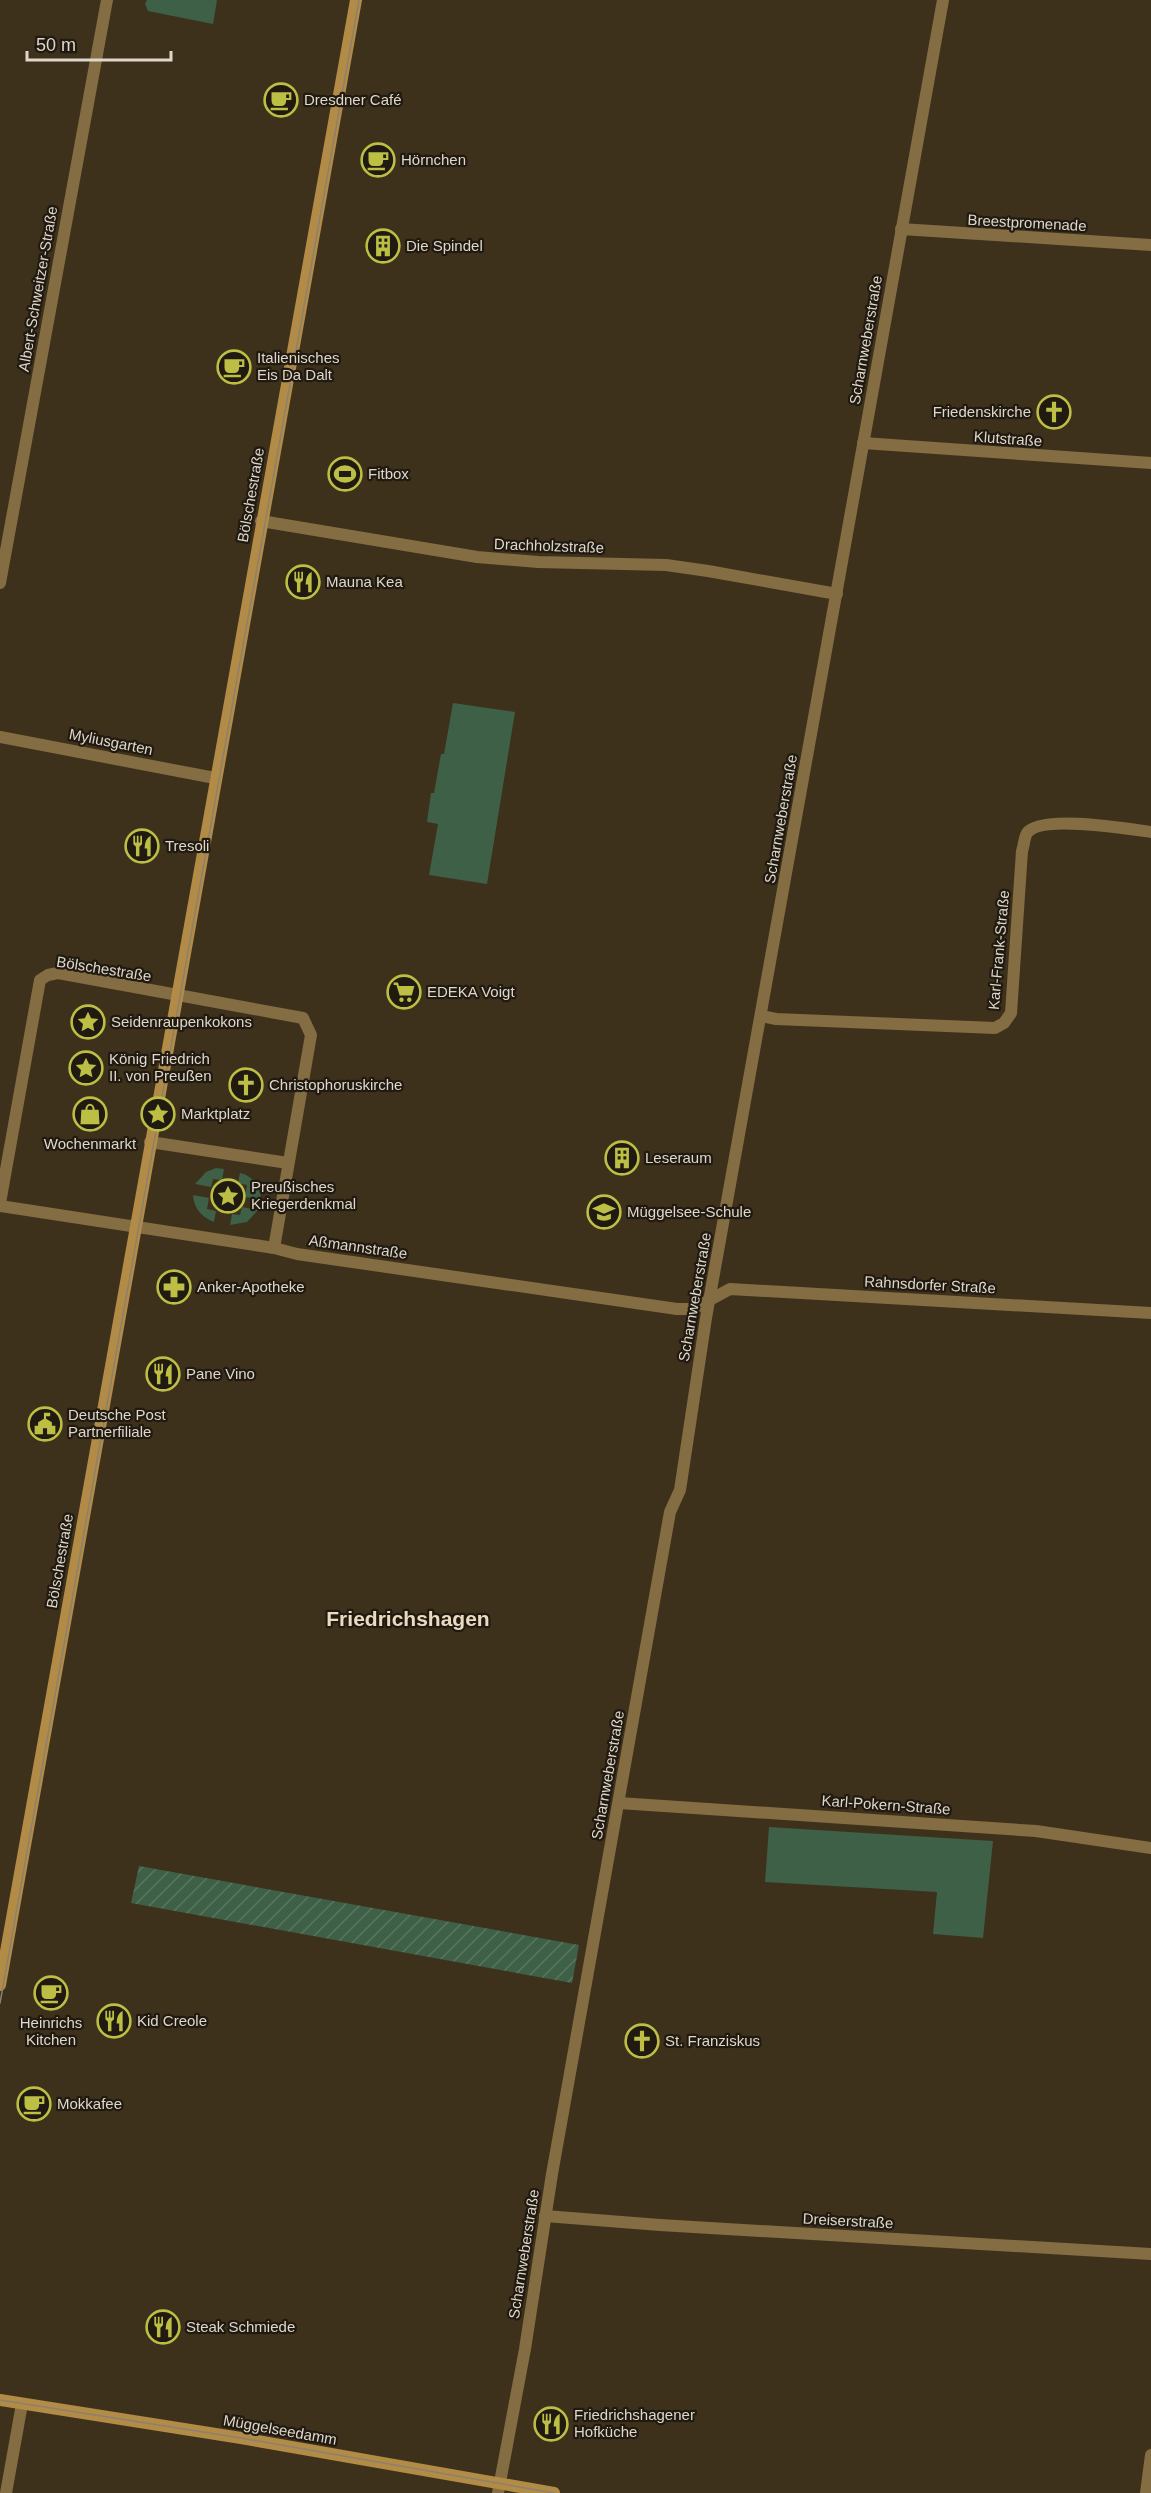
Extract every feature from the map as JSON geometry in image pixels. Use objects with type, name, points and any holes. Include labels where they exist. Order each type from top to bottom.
[{"type":"street","name":"Albert-Schweitzer-Straße","points":[[0,583],[107,0]]},
{"type":"street","name":"Bölschestraße","points":[[0,1985],[356,0]]},
{"type":"street","name":"Scharnweberstraße","points":[[499,2488],[670,1512],[680,1490],[710,1301],[943,0]]},
{"type":"street","name":"Breestpromenade","points":[[901,229],[1151,245]]},
{"type":"street","name":"Klutstraße","points":[[863,443],[1151,463]]},
{"type":"street","name":"Drachholzstraße","points":[[261,521],[477,557],[538,562],[636,564],[702,570],[837,594]]},
{"type":"street","name":"Myliusgarten","points":[[0,737],[215,778]]},
{"type":"street","name":"Karl-Frank-Straße","points":[[761,1016],[776,1019],[995,1028],[1004,1023],[1011,1013],[1022,851],[1027,834],[1037,826],[1057,824],[1151,832]]},
{"type":"street","name":"Bölschestraße","points":[[0,1205],[40,980],[48,975],[58,974],[303,1018],[311,1035],[274,1248]]},
{"type":"street","points":[[150,1142],[288,1163]]},
{"type":"street","name":"Aßmannstraße","points":[[0,1205],[274,1248],[297,1254],[677,1309],[693,1309],[710,1301]]},
{"type":"street","name":"Rahnsdorfer Straße","points":[[710,1301],[730,1289],[1151,1313]]},
{"type":"street","name":"Karl-Pokern-Straße","points":[[619,1803],[1036,1831],[1151,1848]]},
{"type":"street","name":"Dreiserstraße","points":[[545,2216],[1151,2254]]},
{"type":"street","name":"Müggelseedamm","points":[[0,2400],[252,2440],[499,2488],[554,2493]]},
{"type":"street","points":[[6,2493],[22,2404]]},
{"type":"street","points":[[1146,2493],[1151,2455]]},
{"type":"green space","points":[[147,0],[217,0],[213,24],[148,11],[145,4]]},
{"type":"green space","points":[[453,703],[515,712],[487,884],[429,875],[438,824],[427,822],[431,793],[434,793],[441,754],[444,754]]},
{"type":"green space","points":[[216,1168],[224,1169],[222,1180],[213,1179],[211,1187],[195,1184],[206,1172]]},
{"type":"green space","points":[[240,1173],[249,1176],[255,1182],[261,1199],[245,1197],[247,1185],[238,1183]]},
{"type":"green space","points":[[193,1195],[209,1198],[207,1209],[216,1211],[214,1222],[199,1212]]},
{"type":"green space","points":[[242,1207],[258,1210],[247,1222],[230,1225],[232,1214],[240,1215]]},
{"type":"green space","points":[[769,1827],[993,1841],[983,1938],[933,1934],[937,1892],[765,1882]]},
{"type":"green space","points":[[139,1866],[579,1945],[572,1983],[131,1903]]},
{"type":"tram line","points":[[0,2003],[359,0]]},
{"type":"tram line","points":[[0,2400],[241,2438],[554,2493]]},
{"type":"place","name":"Dresdner Café","points":[[281,100]]},
{"type":"place","name":"Hörnchen","points":[[378,160]]},
{"type":"place","name":"Die Spindel","points":[[383,246]]},
{"type":"place","name":"Italienisches Eis Da Dalt","points":[[234,367]]},
{"type":"place","name":"Friedenskirche","points":[[1054,412]]},
{"type":"place","name":"Fitbox","points":[[345,474]]},
{"type":"place","name":"Mauna Kea","points":[[303,582]]},
{"type":"place","name":"Tresoli","points":[[142,846]]},
{"type":"place","name":"EDEKA Voigt","points":[[404,992]]},
{"type":"place","name":"Seidenraupenkokons","points":[[88,1022]]},
{"type":"place","name":"König Friedrich II. von Preußen","points":[[86,1068]]},
{"type":"place","name":"Christophoruskirche","points":[[246,1085]]},
{"type":"place","name":"Wochenmarkt","points":[[90,1114]]},
{"type":"place","name":"Marktplatz","points":[[158,1114]]},
{"type":"place","name":"Leseraum","points":[[622,1158]]},
{"type":"place","name":"Preußisches Kriegerdenkmal","points":[[228,1196]]},
{"type":"place","name":"Müggelsee-Schule","points":[[604,1212]]},
{"type":"place","name":"Anker-Apotheke","points":[[174,1287]]},
{"type":"place","name":"Pane Vino","points":[[163,1374]]},
{"type":"place","name":"Deutsche Post Partnerfiliale","points":[[45,1424]]},
{"type":"place","name":"Heinrichs Kitchen","points":[[51,1993]]},
{"type":"place","name":"Kid Creole","points":[[114,2021]]},
{"type":"place","name":"St. Franziskus","points":[[642,2041]]},
{"type":"place","name":"Mokkafee","points":[[34,2104]]},
{"type":"place","name":"Steak Schmiede","points":[[163,2327]]},
{"type":"place","name":"Friedrichshagener Hofküche","points":[[551,2424]]},
{"type":"district","name":"Friedrichshagen","points":[[408,1619]]}]
